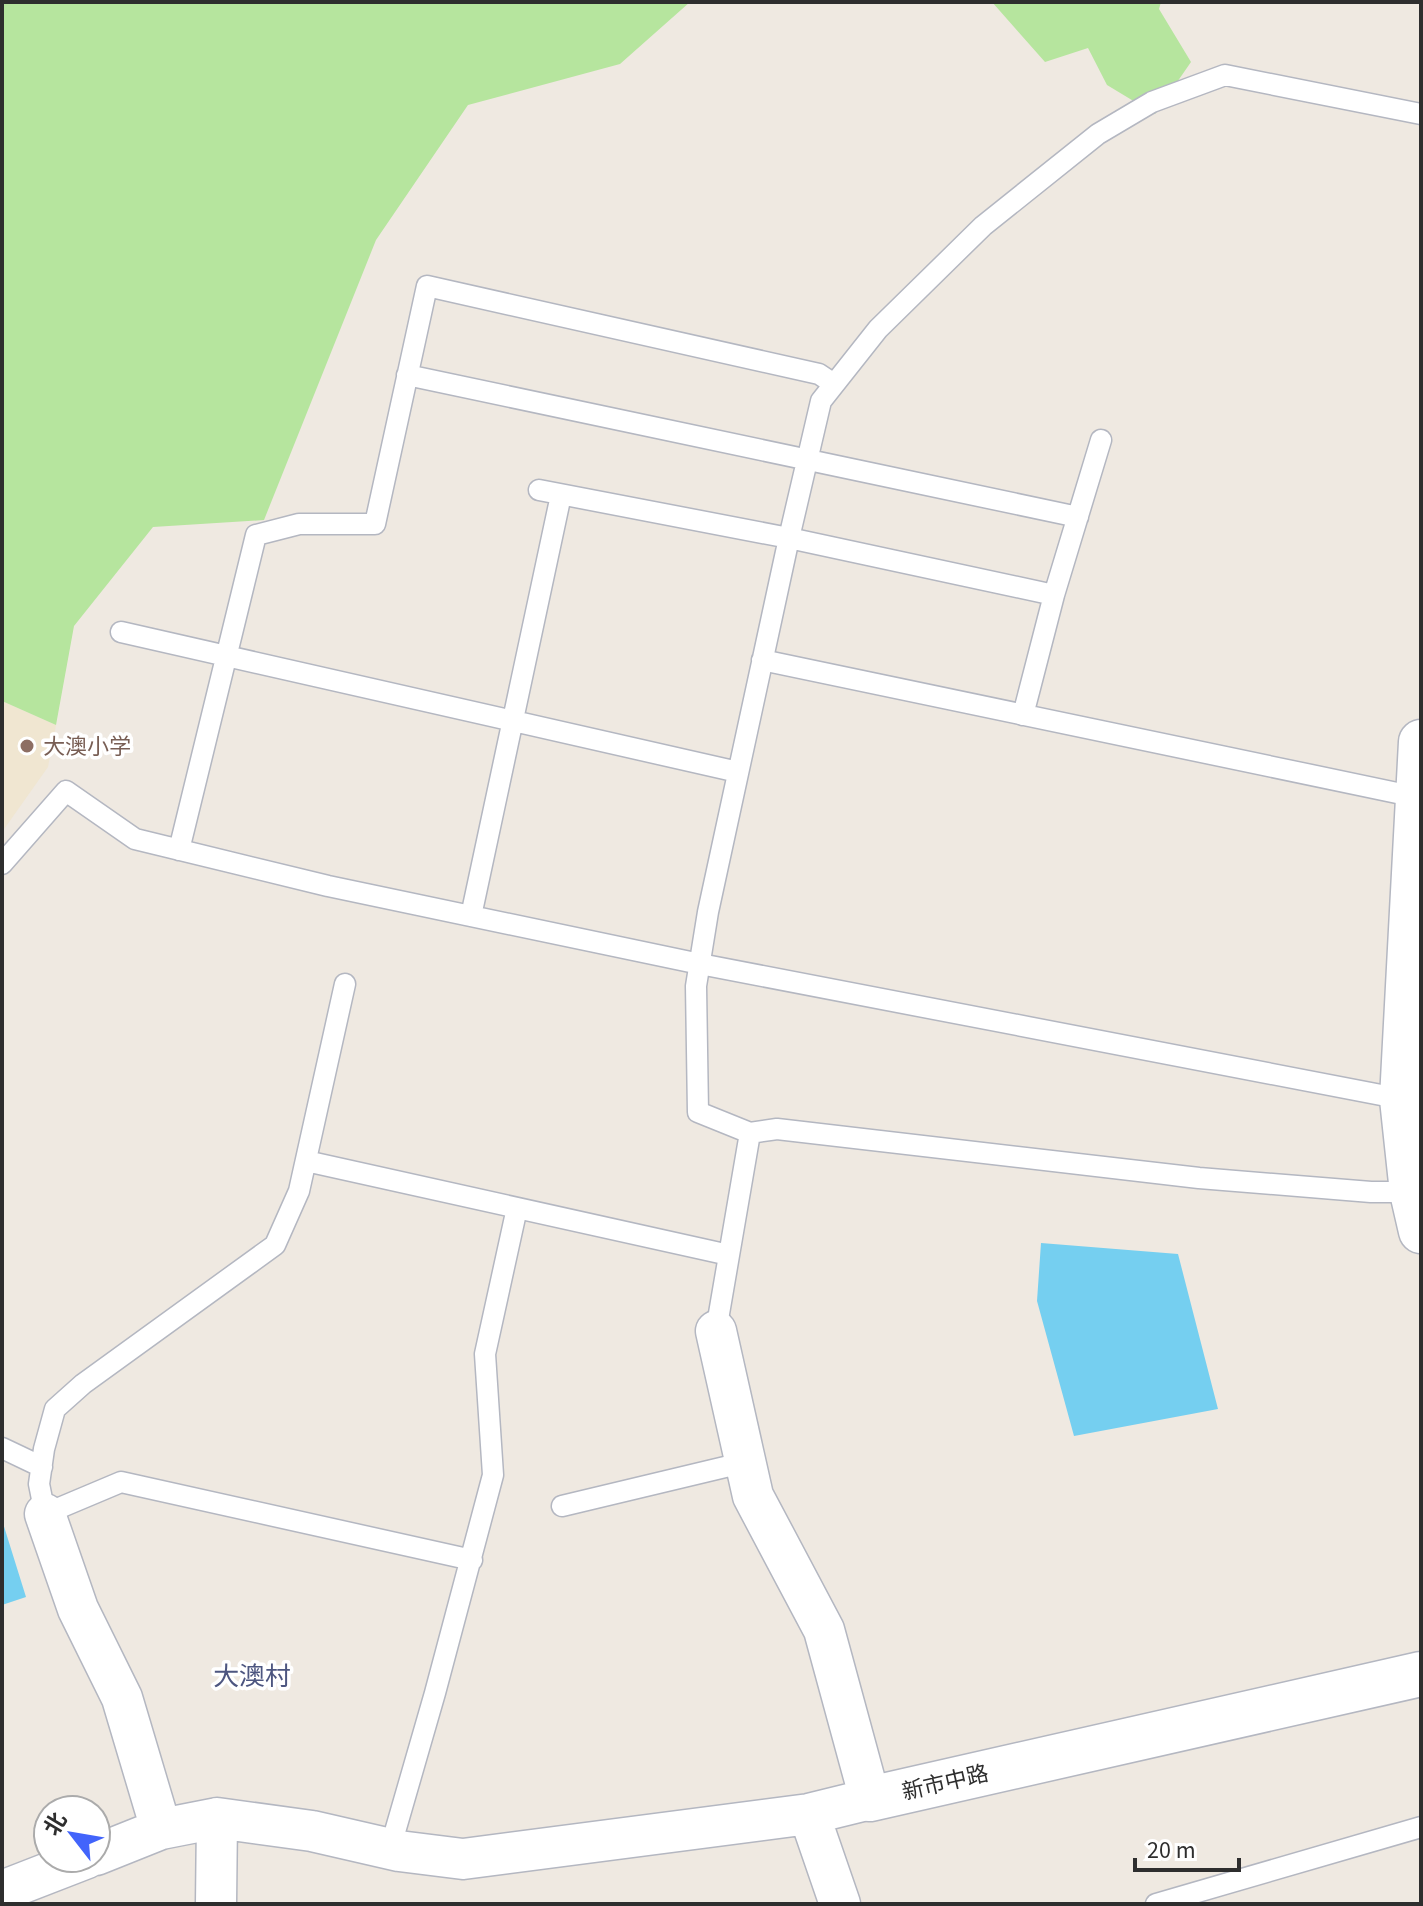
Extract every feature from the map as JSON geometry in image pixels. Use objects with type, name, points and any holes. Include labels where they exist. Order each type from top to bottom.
[{"type":"street","points":[[1418,1205],[1402,1099],[1421,742]]},
{"type":"street","points":[[716,1331],[753,1496],[824,1630],[870,1799]]},
{"type":"street","points":[[45,1514],[78,1609],[122,1698],[161,1829]]},
{"type":"street","name":"新市中路","points":[[112,1849],[161,1829],[217,1818],[312,1831],[390,1849],[463,1859],[809,1814],[1421,1674]]},
{"type":"street","points":[[809,1814],[840,1904]]},
{"type":"street","points":[[216,1904],[217,1818]]},
{"type":"street","points":[[2,1891],[46,1874]]},
{"type":"lane","points":[[1418,1205],[1371,1192],[1199,1178],[777,1129],[750,1133],[698,1112],[696,986],[708,912],[821,401],[878,329],[983,226],[1098,134],[1152,102],[1225,75],[1421,114]]},
{"type":"lane","points":[[179,850],[256,535],[299,524],[375,524],[427,286],[819,374],[834,384]]},
{"type":"lane","points":[[407,375],[1078,517]]},
{"type":"lane","points":[[1023,715],[1054,595],[1101,440]]},
{"type":"lane","points":[[539,490],[789,538],[1054,595]]},
{"type":"lane","points":[[471,916],[561,495]]},
{"type":"lane","points":[[121,632],[738,772]]},
{"type":"lane","points":[[762,660],[1420,798]]},
{"type":"lane","points":[[2,864],[66,791],[135,839],[328,886],[700,964],[1402,1099]]},
{"type":"lane","points":[[345,984],[299,1191],[275,1245],[83,1384],[55,1409],[44,1449],[39,1484],[45,1514],[121,1482],[472,1560]]},
{"type":"lane","points":[[716,1331],[750,1133]]},
{"type":"lane","points":[[306,1161],[729,1255]]},
{"type":"lane","points":[[390,1849],[493,1475],[485,1354],[517,1208]]},
{"type":"lane","points":[[2,1448],[42,1467]]},
{"type":"lane","points":[[562,1506],[746,1462]]},
{"type":"lane","points":[[1156,1904],[1421,1827]]},
{"type":"shaded area","name":"大澳小学","points":[[2,701],[56,725],[48,767],[2,832]]},
{"type":"green space","points":[[2,2],[690,2],[620,64],[468,105],[376,240],[264,520],[153,527],[74,626],[56,725],[2,701]]},
{"type":"green space","points":[[992,2],[1161,2],[1159,9],[1191,62],[1155,114],[1107,85],[1088,48],[1045,62]]},
{"type":"water","points":[[1041,1243],[1178,1254],[1218,1409],[1074,1436],[1037,1301]]},
{"type":"water","points":[[2,1520],[26,1597],[2,1605]]},
{"type":"place","name":"大澳小学","points":[[27,746]]},
{"type":"district","name":"大澳村","points":[[252,1676]]}]
